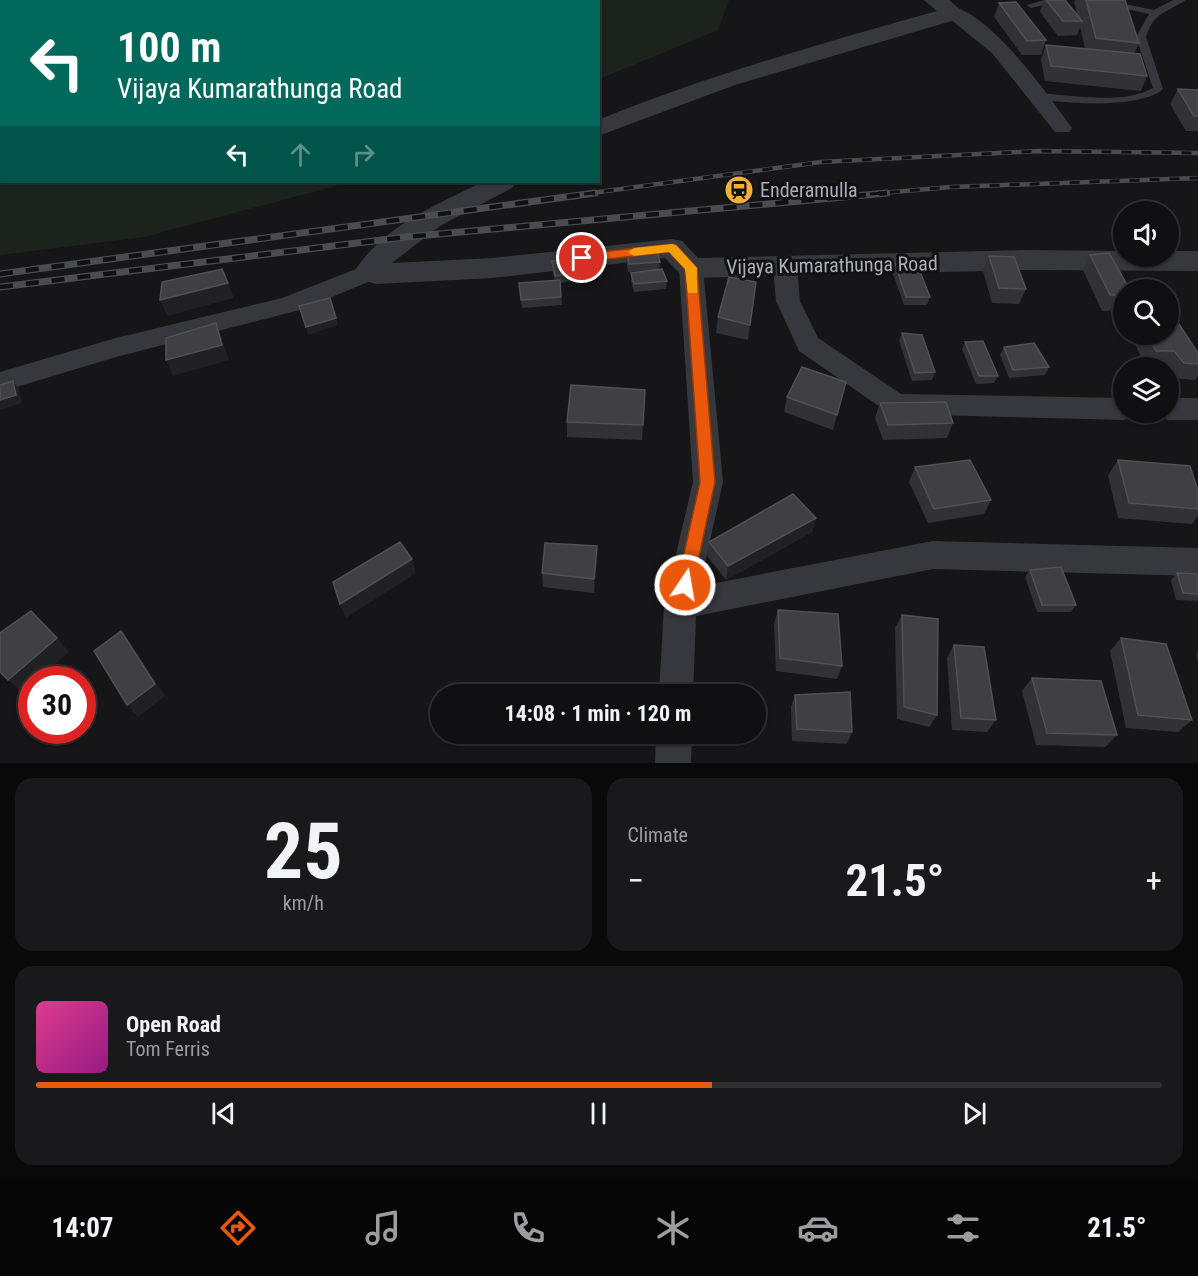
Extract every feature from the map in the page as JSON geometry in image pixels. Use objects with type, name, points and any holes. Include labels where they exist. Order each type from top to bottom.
[{"type":"street","points":[[943,5],[974,24],[1008,57],[1062,128]]},
{"type":"street","points":[[600,128],[674,99],[789,59],[947,15],[943,5]]},
{"type":"street","points":[[0,382],[152,339],[285,308],[335,290],[369,272],[381,253],[501,183]]},
{"type":"street","points":[[369,272],[376,274],[492,268],[672,248],[691,268],[708,482],[680,605],[676,684]]},
{"type":"street","name":"Vijaya Kumarathunga Road","points":[[691,268],[784,268],[1024,260],[1198,261]]},
{"type":"street","points":[[784,268],[788,301],[808,344],[896,404],[1113,409]]},
{"type":"street","points":[[1179,410],[1198,409]]},
{"type":"street","points":[[680,605],[933,555],[1198,562]]},
{"type":"street","points":[[673,763],[674,744]]},
{"type":"lane","points":[[1031,5],[1060,0]]},
{"type":"lane","points":[[1092,0],[1155,13]]},
{"type":"lane","points":[[1038,96],[1104,99],[1152,95],[1158,89],[1157,81],[1141,37],[1150,16],[1182,0]]},
{"type":"shaded area","points":[[600,0],[729,0],[718,30],[600,79]]},
{"type":"shaded area","points":[[0,183],[346,183],[144,237],[0,255]]},
{"type":"building","points":[[1046,0],[1065,0],[1082,21],[1063,21]]},
{"type":"building","points":[[1086,0],[1125,0],[1139,43],[1096,38]]},
{"type":"building","points":[[1016,2],[1046,40],[1027,41],[999,3]]},
{"type":"building","points":[[1046,45],[1140,54],[1147,76],[1051,66]]},
{"type":"building","points":[[1178,89],[1198,90],[1198,116],[1194,116]]},
{"type":"building","points":[[656,248],[660,262],[629,264],[626,250]]},
{"type":"building","points":[[1109,253],[1113,260],[1113,267],[1117,267],[1124,279],[1113,279],[1113,295],[1110,295],[1090,255]]},
{"type":"building","points":[[989,256],[1014,257],[1026,289],[999,288]]},
{"type":"building","points":[[583,257],[586,272],[555,276],[552,261]]},
{"type":"building","points":[[895,263],[917,264],[930,297],[906,297]]},
{"type":"building","points":[[222,269],[228,283],[160,300],[162,282]]},
{"type":"building","points":[[662,269],[667,281],[634,284],[631,273]]},
{"type":"building","points":[[729,277],[756,282],[750,325],[718,317]]},
{"type":"building","points":[[560,280],[561,297],[521,300],[519,283]]},
{"type":"building","points":[[330,298],[336,318],[306,327],[299,306]]},
{"type":"building","points":[[216,323],[222,345],[166,360],[166,338]]},
{"type":"building","points":[[1179,324],[1198,353],[1198,364],[1184,363],[1174,351],[1156,351],[1153,345],[1179,345]]},
{"type":"building","points":[[902,333],[922,335],[935,372],[915,373]]},
{"type":"building","points":[[983,341],[998,376],[979,376],[965,342]]},
{"type":"building","points":[[1034,343],[1049,367],[1013,370],[1004,347]]},
{"type":"building","points":[[802,367],[846,382],[837,415],[787,397]]},
{"type":"building","points":[[13,381],[16,395],[0,400],[0,385]]},
{"type":"building","points":[[571,385],[645,390],[643,425],[567,422]]},
{"type":"building","points":[[946,402],[953,423],[888,425],[880,403]]},
{"type":"building","points":[[970,460],[991,500],[934,509],[915,467]]},
{"type":"building","points":[[1118,460],[1190,466],[1198,491],[1198,509],[1129,503]]},
{"type":"building","points":[[793,494],[816,518],[728,566],[709,542]]},
{"type":"building","points":[[400,542],[412,559],[340,604],[333,582]]},
{"type":"building","points":[[545,543],[597,546],[594,579],[542,573]]},
{"type":"building","points":[[1061,567],[1076,605],[1042,605],[1030,570]]},
{"type":"building","points":[[1177,573],[1198,574],[1198,594],[1183,593]]},
{"type":"building","points":[[778,610],[838,614],[842,666],[780,658]]},
{"type":"building","points":[[31,611],[57,638],[24,666],[18,666],[18,671],[8,680],[0,672],[0,633]]},
{"type":"building","points":[[902,615],[938,619],[937,715],[904,707]]},
{"type":"building","points":[[121,631],[155,684],[127,705],[94,651]]},
{"type":"building","points":[[1121,638],[1166,644],[1192,720],[1138,715]]},
{"type":"building","points":[[954,645],[984,647],[996,720],[961,718]]},
{"type":"building","points":[[1032,678],[1101,681],[1117,735],[1047,733]]},
{"type":"building","points":[[850,692],[852,732],[797,729],[795,695]]},
{"type":"railway","points":[[584,194],[821,162],[1039,151],[1198,153]]},
{"type":"railway","points":[[870,194],[951,187],[1198,178]]},
{"type":"railway","points":[[0,274],[595,193]]},
{"type":"railway","points":[[0,287],[406,237],[887,193]]},
{"type":"slow traffic","points":[[634,252],[672,248],[691,268],[692,290]]},
{"type":"place","name":"Enderamulla","points":[[739,190]]},
{"type":"route","points":[[582,258],[672,248],[691,268],[708,482],[685,585]]}]
